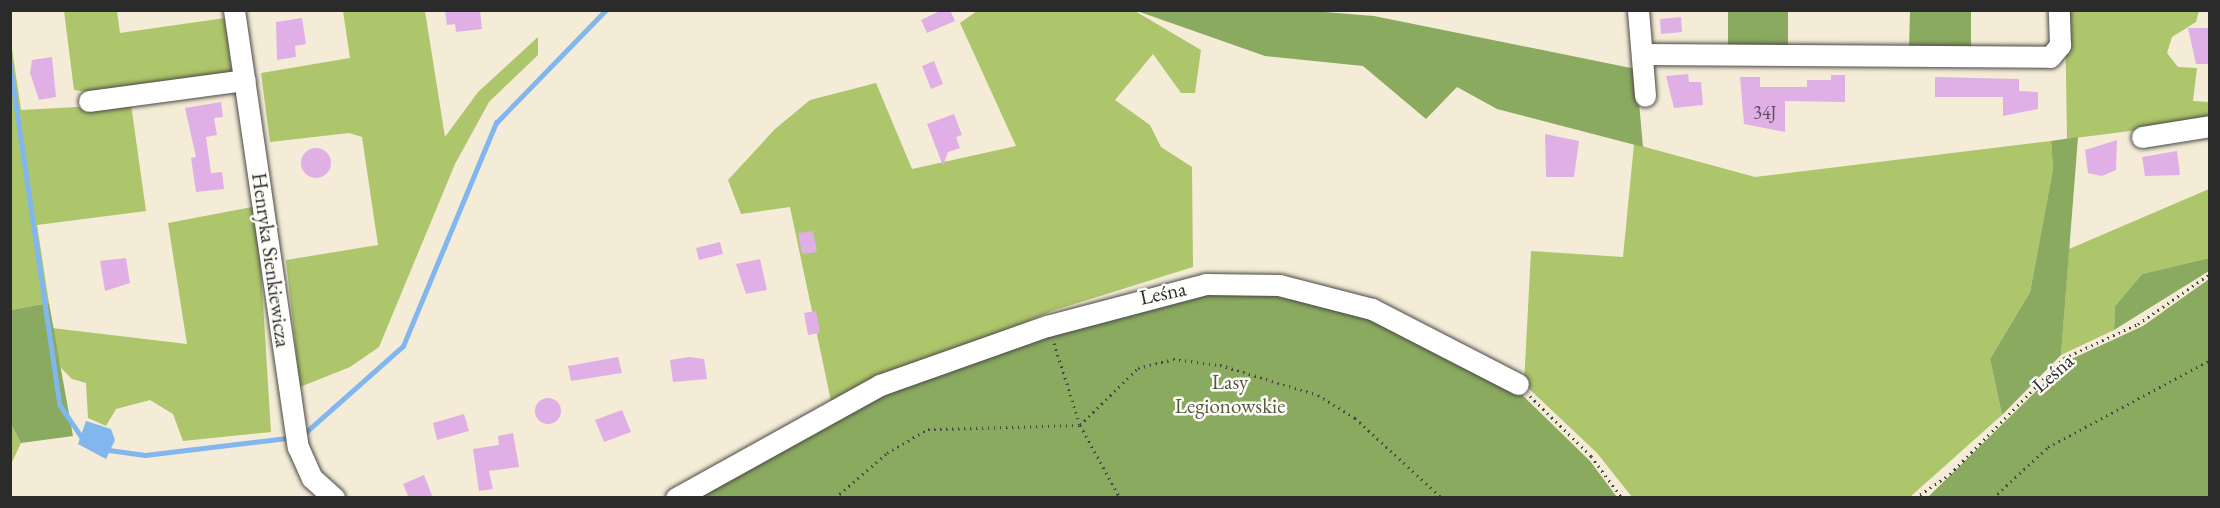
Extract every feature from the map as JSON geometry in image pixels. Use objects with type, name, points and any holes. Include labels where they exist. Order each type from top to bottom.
[{"type":"street","name":"Henryka Sienkiewicza","points":[[234,10],[298,447],[312,478],[334,498]]},
{"type":"street","points":[[1638,10],[1645,96]]},
{"type":"street","points":[[1642,54],[2050,57],[2060,45],[2059,10]]},
{"type":"street","points":[[89,101],[245,80]]},
{"type":"street","points":[[2142,137],[2210,126]]},
{"type":"street","name":"Leśna","points":[[676,498],[880,385],[1047,326],[1206,284],[1279,285],[1372,309],[1518,384]]},
{"type":"path","name":"Leśna","points":[[1915,498],[1950,474],[2064,358],[2138,324],[2210,274]]},
{"type":"path","points":[[1047,326],[1080,425],[1120,498]]},
{"type":"path","points":[[835,498],[887,453],[928,429],[1080,425],[1138,368],[1173,359],[1220,365],[1318,395],[1363,425],[1442,498]]},
{"type":"path","points":[[1993,498],[2048,447],[2210,360]]},
{"type":"path","points":[[1518,384],[1591,456],[1622,498]]},
{"type":"green space","points":[[1300,10],[1374,16],[1636,69],[1643,147],[1497,109],[1457,87],[1426,119],[1363,66],[1265,56],[1137,11]]},
{"type":"green space","points":[[64,11],[117,11],[120,33],[225,18],[232,74],[100,94],[74,90]]},
{"type":"green space","points":[[343,11],[425,11],[445,137],[478,92],[538,37],[538,55],[489,102],[455,164],[379,347],[350,367],[300,387],[286,260],[378,245],[362,137],[349,133],[270,142],[261,73],[350,58]]},
{"type":"green space","points":[[977,11],[1135,11],[1201,50],[1195,93],[1181,93],[1153,54],[1115,100],[1150,125],[1161,147],[1192,167],[1193,267],[1052,311],[831,401],[790,207],[741,214],[728,180],[775,129],[810,100],[876,83],[912,169],[1016,146],[960,23]]},
{"type":"green space","points":[[1728,11],[1788,11],[1788,49],[1728,49]]},
{"type":"green space","points":[[1910,11],[1971,11],[1971,51],[1909,50]]},
{"type":"green space","points":[[2065,11],[2199,11],[2196,22],[2172,37],[2167,53],[2178,67],[2197,68],[2193,101],[2209,102],[2209,121],[2067,139]]},
{"type":"green space","points":[[10,35],[21,110],[131,104],[146,211],[37,225],[49,303],[11,310]]},
{"type":"green space","points":[[2078,137],[2061,355],[2002,415],[1990,359],[2030,292],[2053,169],[2051,141]]},
{"type":"green space","points":[[2051,141],[2053,169],[2030,292],[1990,359],[2002,415],[1910,497],[1632,497],[1597,453],[1524,384],[1531,251],[1623,257],[1634,144],[1755,177]]},
{"type":"green space","points":[[2209,189],[2209,258],[2142,274],[2115,306],[2114,330],[2061,355],[2069,249]]},
{"type":"green space","points":[[257,206],[271,432],[183,441],[173,414],[150,400],[116,409],[106,426],[88,418],[86,383],[72,379],[61,368],[52,328],[187,344],[168,223]]},
{"type":"green space","points":[[2209,258],[2209,271],[2114,330],[2115,306],[2142,274]]},
{"type":"green space","points":[[2209,279],[2209,497],[1928,497],[2067,361],[2143,326]]},
{"type":"green space","name":"Lasy Legionowskie","points":[[1209,289],[1276,289],[1379,315],[1514,387],[1590,461],[1617,497],[672,498],[896,385],[1029,339]]},
{"type":"green space","points":[[49,303],[73,436],[21,443],[11,424],[11,310]]},
{"type":"green space","points":[[11,424],[21,443],[10,464]]},
{"type":"water","points":[[86,421],[111,429],[115,440],[106,459],[78,444]]},
{"type":"building","points":[[445,10],[480,10],[482,29],[456,32],[455,24],[447,25]]},
{"type":"building","points":[[942,10],[950,10],[955,21],[927,33],[921,20]]},
{"type":"building","points":[[1681,17],[1682,32],[1661,34],[1660,19]]},
{"type":"building","points":[[302,18],[306,44],[295,46],[296,57],[277,60],[276,22]]},
{"type":"building","points":[[2188,28],[2210,28],[2210,64],[2196,64]]},
{"type":"building","points":[[52,57],[56,97],[39,100],[30,73],[32,60]]},
{"type":"building","points":[[934,61],[943,84],[931,89],[922,66]]},
{"type":"building","points":[[1688,74],[1689,82],[1701,82],[1703,105],[1674,108],[1666,76]]},
{"type":"building","points":[[1831,75],[1845,75],[1845,102],[1785,101],[1785,132],[1744,124],[1740,77],[1760,77],[1760,87],[1807,87],[1807,80],[1831,80]]},
{"type":"building","points":[[1935,77],[2019,79],[2019,91],[2038,92],[2038,109],[2003,116],[2003,97],[1935,97]]},
{"type":"building","points":[[221,102],[223,117],[214,118],[217,135],[206,137],[211,173],[222,172],[224,189],[196,192],[191,158],[196,157],[185,108]]},
{"type":"building","points":[[954,114],[962,135],[956,137],[960,148],[948,152],[943,166],[927,124]]},
{"type":"building","points":[[1545,134],[1579,141],[1574,177],[1546,177]]},
{"type":"building","points":[[2117,140],[2116,170],[2102,176],[2088,173],[2085,150]]},
{"type":"building","points":[[316,148],[327,152],[331,163],[327,174],[316,178],[305,174],[301,163],[305,152]]},
{"type":"building","points":[[2177,151],[2180,175],[2145,176],[2142,157]]},
{"type":"building","points":[[813,231],[817,252],[802,254],[798,233]]},
{"type":"building","points":[[720,242],[723,254],[699,260],[696,248]]},
{"type":"building","points":[[126,258],[130,283],[105,291],[100,261]]},
{"type":"building","points":[[760,259],[767,290],[746,294],[736,264]]},
{"type":"building","points":[[816,311],[820,333],[808,335],[804,313]]},
{"type":"building","points":[[618,357],[622,373],[571,381],[568,366]]},
{"type":"building","points":[[689,357],[704,359],[707,379],[673,382],[670,360]]},
{"type":"building","points":[[548,398],[557,402],[561,411],[557,420],[548,424],[539,420],[535,411],[539,402]]},
{"type":"building","points":[[622,410],[631,432],[604,442],[595,420]]},
{"type":"building","points":[[464,414],[469,431],[437,440],[433,423]]},
{"type":"building","points":[[513,433],[519,467],[489,471],[493,489],[479,491],[473,449],[499,445],[498,436]]},
{"type":"building","points":[[424,475],[433,498],[409,498],[403,484]]},
{"type":"waterway","points":[[305,433],[403,346],[496,123],[606,10]]},
{"type":"waterway","points":[[10,63],[60,405],[82,438]]},
{"type":"waterway","points":[[109,450],[145,455],[287,438]]}]
